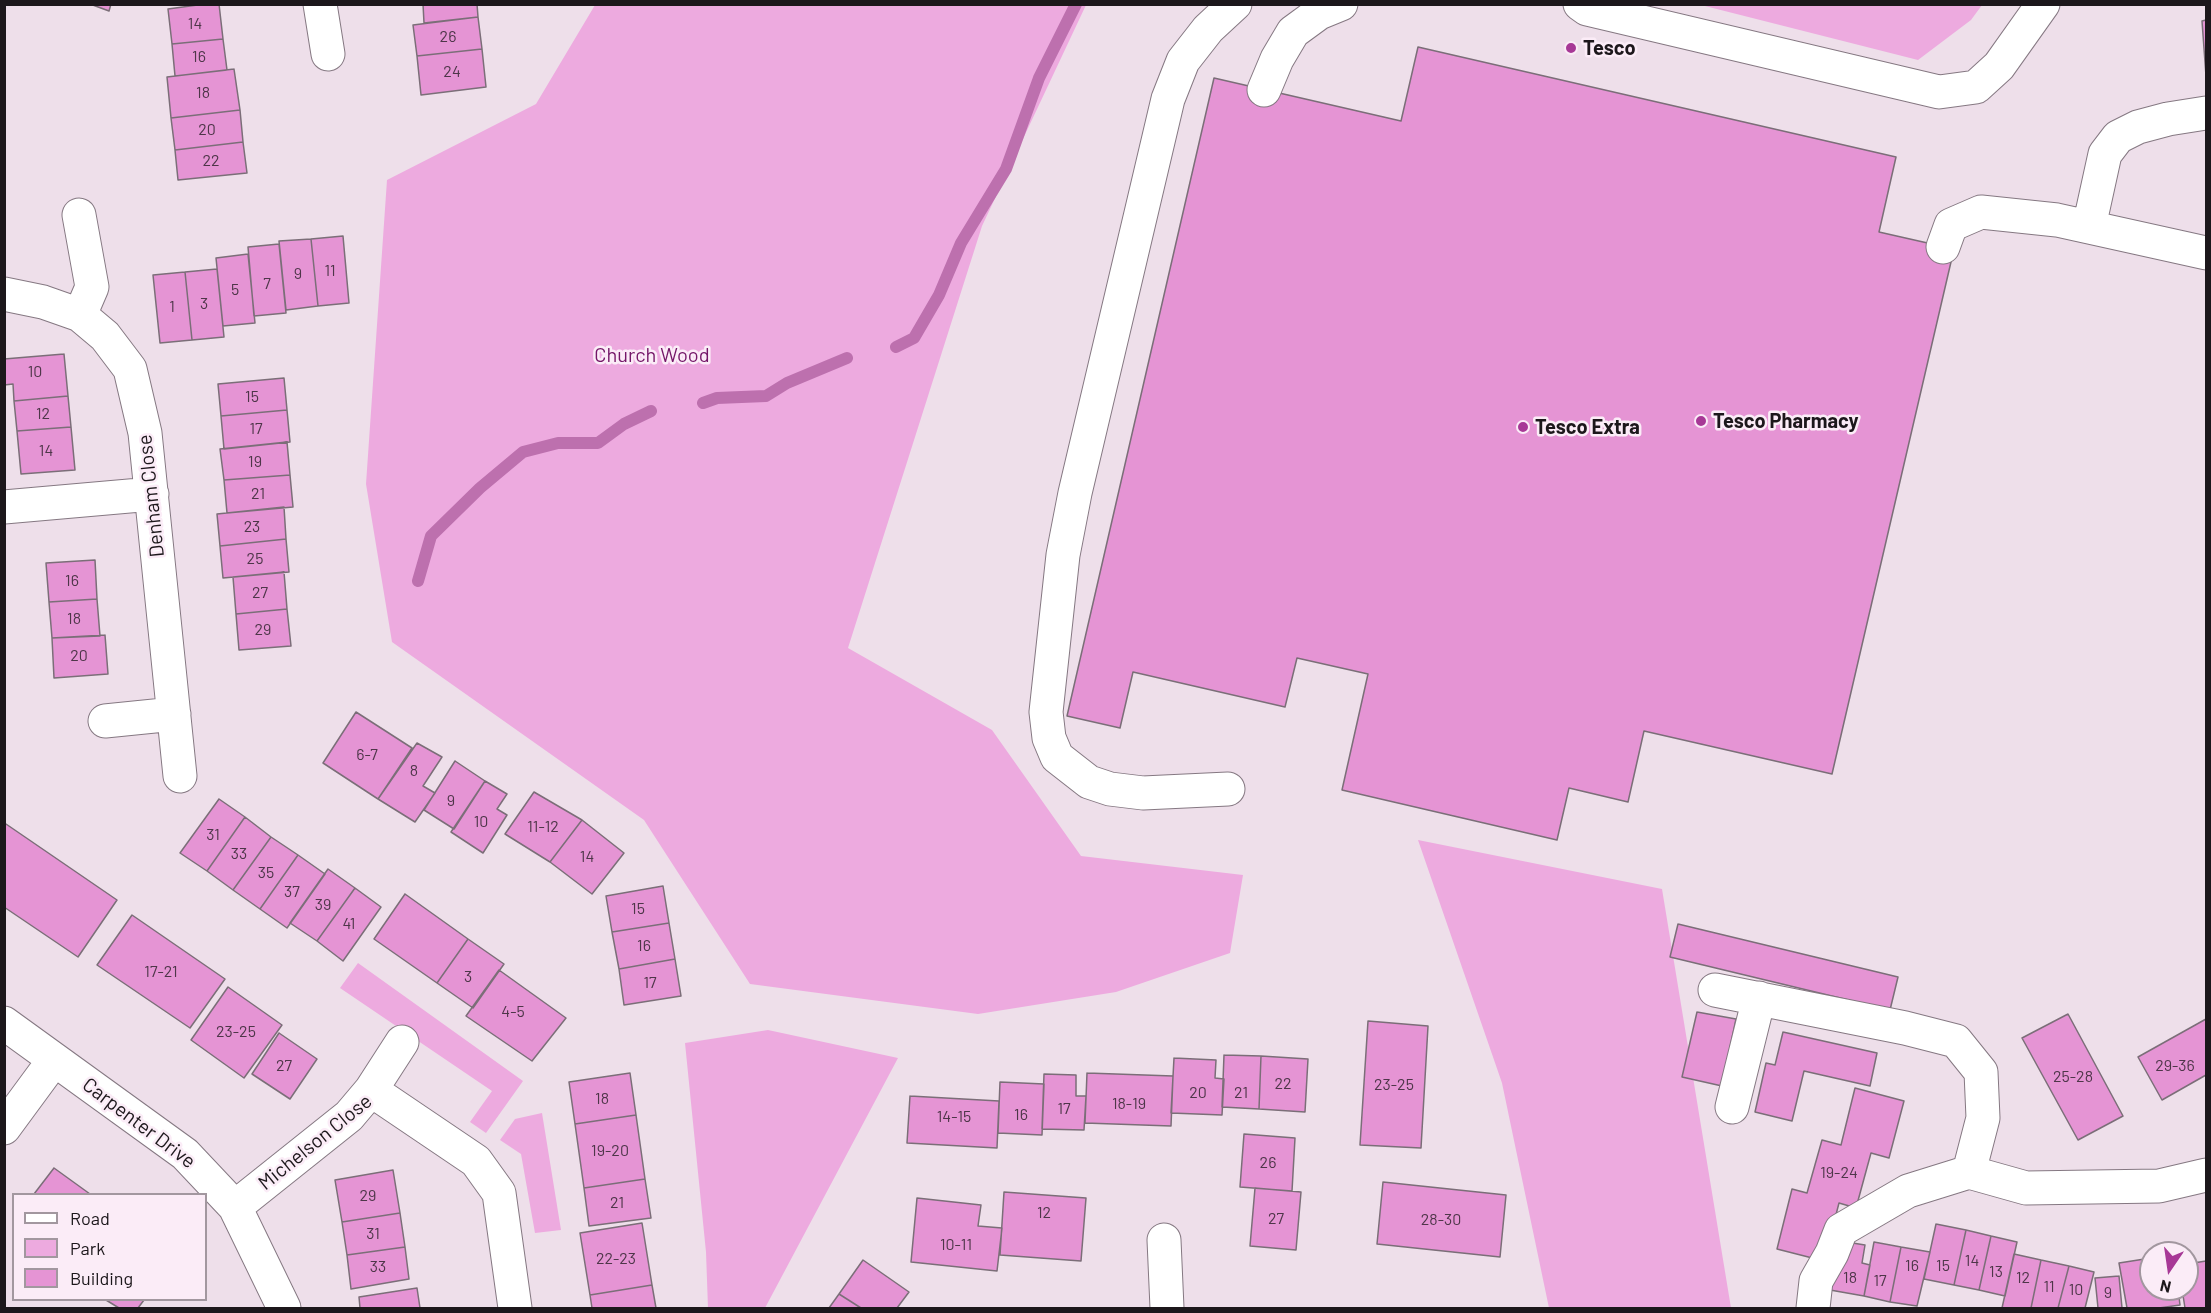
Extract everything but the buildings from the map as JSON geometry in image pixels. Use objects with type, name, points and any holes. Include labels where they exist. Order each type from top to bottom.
[{"type":"street","points":[[320,4],[328,54]]},
{"type":"street","points":[[1228,789],[1143,793],[1110,789],[1089,782],[1057,757],[1049,738],[1046,712],[1063,555],[1075,493],[1168,99],[1183,61],[1208,29],[1235,4]]},
{"type":"street","points":[[1264,90],[1277,59],[1293,32],[1319,13],[1341,4]]},
{"type":"street","points":[[1580,4],[1587,9],[1939,92],[1976,87],[1999,66],[2043,4]]},
{"type":"street","points":[[2089,227],[2105,154],[2118,137],[2138,127],[2206,113]]},
{"type":"street","points":[[1943,247],[1951,225],[1981,212],[2057,220],[2206,253]]},
{"type":"street","points":[[80,215],[92,287],[80,315]]},
{"type":"street","name":"Denham Close","points":[[4,294],[43,302],[80,315],[105,336],[130,369],[145,433],[180,776]]},
{"type":"street","points":[[4,507],[152,494]]},
{"type":"street","points":[[105,721],[174,714]]},
{"type":"street","points":[[1715,990],[1956,1041],[1981,1072],[1983,1118],[1970,1172]]},
{"type":"street","points":[[1732,1107],[1759,998]]},
{"type":"street","name":"Carpenter Drive","points":[[4,1023],[185,1154],[235,1207],[284,1308]]},
{"type":"street","points":[[371,1090],[402,1042]]},
{"type":"street","points":[[4,1128],[54,1059]]},
{"type":"street","name":"Michelson Close","points":[[235,1207],[349,1116],[371,1090],[476,1161],[499,1193],[515,1308]]},
{"type":"street","points":[[1813,1308],[1816,1281],[1832,1254],[1841,1230],[1908,1191],[1970,1172],[2025,1188],[2159,1186],[2206,1175]]},
{"type":"street","points":[[1164,1240],[1167,1308]]},
{"type":"green space","points":[[1982,4],[1971,20],[1918,60],[1701,5]]},
{"type":"green space","name":"Church Wood","points":[[595,5],[1086,5],[982,226],[848,648],[992,730],[1081,856],[1243,875],[1230,953],[1116,992],[978,1014],[750,984],[644,820],[392,642],[366,484],[387,180],[536,104]]},
{"type":"green space","points":[[1418,840],[1662,889],[1731,1308],[1549,1308],[1502,1083]]},
{"type":"green space","points":[[358,963],[523,1081],[486,1133],[470,1122],[492,1091],[340,988]]},
{"type":"green space","points":[[768,1030],[898,1058],[765,1308],[708,1308],[706,1252],[685,1043]]},
{"type":"green space","points":[[542,1113],[561,1230],[535,1233],[521,1154],[500,1140],[515,1119]]},
{"type":"waterway","points":[[896,347],[914,338],[939,295],[961,243],[1006,169],[1039,78],[1076,4]]},
{"type":"waterway","points":[[703,403],[717,398],[766,396],[787,383],[847,358]]},
{"type":"waterway","points":[[418,581],[431,536],[480,488],[523,452],[558,443],[598,443],[624,424],[651,411]]},
{"type":"place","name":"Tesco","points":[[1571,48]]},
{"type":"place","name":"Tesco Pharmacy","points":[[1701,421]]},
{"type":"place","name":"Tesco Extra","points":[[1523,427]]}]
